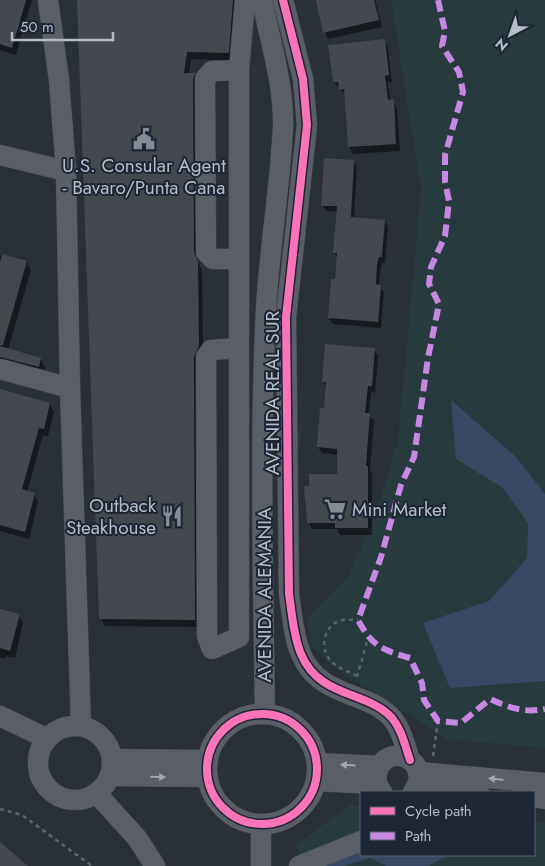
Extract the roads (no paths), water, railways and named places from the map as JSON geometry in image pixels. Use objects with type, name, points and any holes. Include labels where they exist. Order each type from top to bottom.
[{"type":"street","points":[[48,0],[59,80],[66,171],[70,388],[81,726]]},
{"type":"street","points":[[238,348],[211,350],[206,357],[207,636],[212,649],[239,637],[239,70],[245,0]]},
{"type":"street","name":"AVENIDA ALEMANIA","points":[[262,0],[280,92],[283,125],[266,294],[263,512],[265,714]]},
{"type":"street","name":"AVENIDA REAL SUR","points":[[283,0],[303,79],[307,125],[286,317],[289,594],[301,654],[312,671],[326,684],[383,710],[397,726],[401,735],[399,776]]},
{"type":"street","points":[[238,259],[212,259],[206,252],[205,79],[212,71],[239,70]]},
{"type":"street","points":[[0,155],[66,171]]},
{"type":"street","points":[[0,369],[70,388]]},
{"type":"street","points":[[238,484],[263,512]]},
{"type":"street","points":[[265,714],[280,717],[294,724],[305,735],[313,748],[316,772],[310,795],[301,807],[290,816],[276,822],[261,824],[246,822],[232,815],[220,805],[212,792],[207,769],[212,744],[221,731],[234,721],[248,715],[265,714]]},
{"type":"street","points":[[0,716],[46,738]]},
{"type":"street","points":[[68,726],[81,726],[93,730],[102,737],[109,747],[111,767],[96,793],[76,800],[55,795],[47,788],[37,769],[40,748],[46,738],[56,730],[68,726]]},
{"type":"street","points":[[111,767],[207,769]]},
{"type":"street","points":[[316,772],[545,783]]},
{"type":"street","points":[[399,776],[475,791]]},
{"type":"street","points":[[96,793],[137,838],[155,866]]},
{"type":"street","points":[[261,824],[261,866]]},
{"type":"street","points":[[300,866],[360,841]]},
{"type":"water","points":[[451,400],[517,458],[545,494],[545,681],[450,688],[423,623],[489,601],[527,558],[528,523],[503,488],[456,459]]},
{"type":"water","points":[[360,843],[360,856],[446,856],[429,866],[386,866],[370,858],[344,866],[324,866]]},
{"type":"place","name":"U.S. Consular Agent - Bavaro/Punta Cana","points":[[144,139]]},
{"type":"place","name":"Mini Market","points":[[335,509]]},
{"type":"place","name":"Outback Steakhouse","points":[[172,516]]}]
